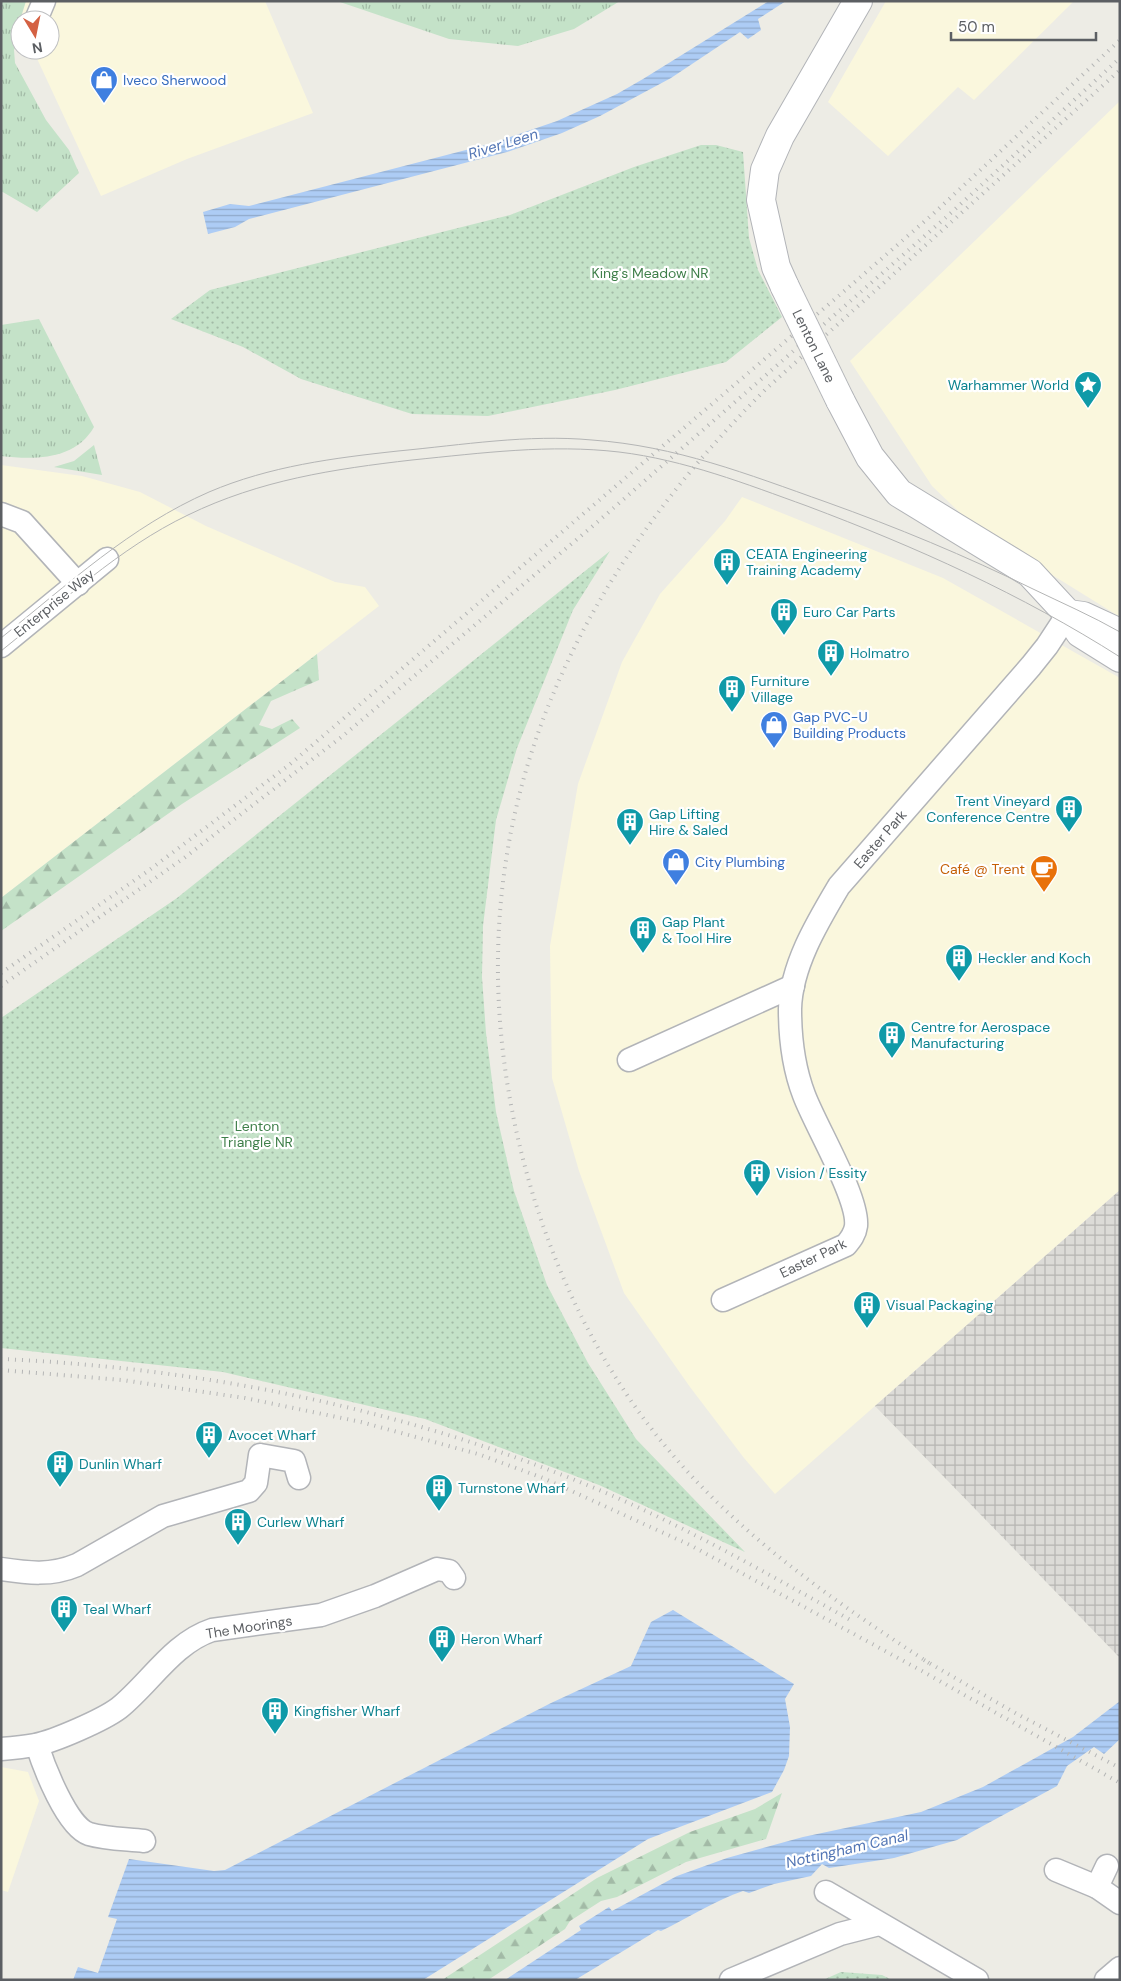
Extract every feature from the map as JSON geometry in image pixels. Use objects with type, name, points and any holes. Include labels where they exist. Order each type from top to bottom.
[{"type":"street","name":"Lenton Lane","points":[[858,1],[780,136],[765,170],[761,200],[776,267],[870,458],[898,493],[1030,573],[1068,614],[1080,633],[1120,658]]},
{"type":"street","points":[[1,514],[22,522],[78,584]]},
{"type":"street","name":"Enterprise Way","points":[[1,646],[107,559]]},
{"type":"street","points":[[1068,614],[1083,616],[1120,633]]},
{"type":"street","name":"Easter Park","points":[[723,1300],[846,1245],[854,1233],[856,1224],[850,1197],[804,1095],[798,1073],[791,1030],[790,1008],[793,986],[818,922],[838,886],[1047,646],[1068,614]]},
{"type":"street","points":[[629,1060],[793,986]]},
{"type":"street","points":[[1,1570],[33,1574],[63,1571],[77,1566],[163,1516],[249,1491],[256,1483],[260,1455],[294,1461],[299,1478]]},
{"type":"street","name":"The Moorings","points":[[1,1749],[37,1745],[85,1726],[118,1708],[178,1650],[200,1634],[212,1630],[321,1615],[367,1600],[437,1569],[449,1572],[454,1578]]},
{"type":"street","points":[[37,1745],[62,1801],[76,1826],[89,1834],[144,1841]]},
{"type":"street","points":[[1097,1887],[1108,1866]]},
{"type":"street","points":[[1056,1870],[1097,1887],[1120,1903]]},
{"type":"street","points":[[826,1892],[977,1980]]},
{"type":"street","points":[[731,1980],[840,1934],[880,1924]]},
{"type":"street","points":[[1106,1980],[1120,1968]]},
{"type":"shaded area","points":[[26,1],[265,1],[313,113],[187,159],[101,196],[38,60],[60,60],[60,10],[23,10]]},
{"type":"shaded area","points":[[886,1],[1074,1],[974,100],[958,87],[888,156],[828,102]]},
{"type":"shaded area","points":[[1120,101],[1120,617],[975,527],[932,486],[850,361]]},
{"type":"shaded area","points":[[1,465],[82,476],[140,492],[206,526],[335,582],[365,587],[379,606],[1,898]]},
{"type":"shaded area","points":[[742,497],[943,578],[1120,678],[1120,1190],[775,1494],[744,1458],[690,1387],[624,1293],[579,1171],[552,1078],[550,946],[578,784],[622,662],[660,594],[725,521]]},
{"type":"shaded area","points":[[1120,1190],[1120,1658],[875,1406]]},
{"type":"shaded area","points":[[1,1767],[28,1772],[39,1801],[8,1892],[1,1890]]},
{"type":"green space","points":[[1,1],[26,1],[23,10],[10,10],[10,60],[15,60],[46,120],[69,150],[79,173],[37,212],[1,191]]},
{"type":"green space","points":[[337,1],[620,1],[574,29],[518,46],[449,39]]},
{"type":"green space","name":"King's Meadow NR","points":[[701,145],[716,145],[743,152],[749,238],[758,270],[782,317],[726,362],[615,390],[488,416],[412,414],[301,379],[243,347],[171,319],[210,290],[510,215],[634,167]]},
{"type":"green space","points":[[39,319],[94,427],[86,438],[65,452],[27,458],[1,456],[1,325]]},
{"type":"green space","points":[[94,445],[102,475],[54,467],[74,461]]},
{"type":"green space","name":"Lenton Triangle NR","points":[[610,551],[573,610],[517,748],[496,820],[483,926],[482,977],[486,1033],[496,1112],[514,1191],[547,1285],[588,1363],[636,1439],[745,1552],[599,1485],[425,1419],[223,1372],[1,1348],[1,1018],[177,898]]},
{"type":"green space","points":[[317,654],[319,680],[271,701],[259,725],[272,729],[292,719],[300,728],[182,804],[1,931],[1,898]]},
{"type":"green space","points":[[782,1793],[766,1839],[686,1862],[617,1897],[601,1901],[570,1921],[565,1929],[488,1980],[442,1980],[597,1878],[690,1832],[755,1809]]},
{"type":"green space","points":[[841,1972],[882,1975],[892,1980],[823,1980]]},
{"type":"water","name":"River Leen","points":[[769,1],[786,1],[758,19],[761,30],[748,39],[740,32],[671,78],[600,116],[562,133],[507,152],[249,219],[235,227],[208,234],[203,212],[230,204],[249,206],[493,143],[557,121],[617,94]]},
{"type":"water","points":[[673,1610],[794,1684],[785,1699],[790,1727],[789,1756],[772,1792],[648,1839],[423,1980],[73,1980],[78,1967],[98,1973],[117,1919],[108,1917],[129,1859],[214,1871],[225,1870],[551,1703],[631,1666],[651,1622]]},
{"type":"water","name":"Nottingham Canal","points":[[1120,1701],[1120,1739],[1104,1754],[1094,1747],[1067,1766],[1057,1786],[957,1840],[894,1858],[829,1868],[822,1864],[811,1876],[774,1884],[749,1893],[743,1891],[712,1904],[661,1931],[658,1930],[575,1980],[505,1980],[581,1930],[579,1926],[609,1907],[612,1911],[677,1876],[727,1858],[803,1837],[921,1812],[983,1787],[1073,1737]]},
{"type":"tram line","points":[[1,638],[75,577],[126,539],[180,506],[232,483],[279,469],[350,457],[471,443],[544,438],[592,440],[653,448],[711,463],[768,481],[931,542],[1088,615],[1120,632]]},
{"type":"tram line","points":[[1,651],[91,577],[138,543],[188,515],[242,493],[326,472],[412,460],[490,452],[567,449],[619,452],[668,461],[715,474],[807,506],[888,538],[967,573],[1045,613],[1120,657]]},
{"type":"railway","points":[[1,973],[148,871],[289,765],[933,214],[1120,40]]},
{"type":"railway","points":[[1,986],[184,858],[344,735],[594,525],[758,382],[952,212],[1120,58]]},
{"type":"railway","points":[[929,1663],[813,1584],[742,1526],[709,1494],[677,1460],[647,1423],[607,1363],[589,1331],[558,1265],[534,1197],[524,1163],[503,1052],[498,944],[509,841],[535,743],[574,648],[626,558],[691,471],[766,389],[1120,70]]},
{"type":"railway","points":[[1,1359],[153,1372],[228,1383],[302,1397],[449,1435],[521,1459],[592,1487],[659,1517],[854,1622]]},
{"type":"railway","points":[[1,1370],[122,1380],[245,1398],[361,1422],[478,1454],[543,1478],[690,1545],[922,1671],[1120,1783]]},
{"type":"railway","points":[[924,1660],[1017,1714],[1120,1768]]},
{"type":"place","name":"Iveco Sherwood","points":[[104,104]]},
{"type":"place","name":"Warhammer World","points":[[1088,409]]},
{"type":"place","name":"CEATA Engineering Training Academy","points":[[727,586]]},
{"type":"place","name":"Euro Car Parts","points":[[784,636]]},
{"type":"place","name":"Holmatro","points":[[831,677]]},
{"type":"place","name":"Furniture Village","points":[[732,713]]},
{"type":"place","name":"Gap PVC-U Building Products","points":[[774,749]]},
{"type":"place","name":"Trent Vineyard Conference Centre","points":[[1069,833]]},
{"type":"place","name":"Gap Lifting Hire & Saled","points":[[630,846]]},
{"type":"place","name":"City Plumbing","points":[[676,886]]},
{"type":"place","name":"Café @ Trent","points":[[1044,893]]},
{"type":"place","name":"Gap Plant & Tool Hire","points":[[643,954]]},
{"type":"place","name":"Heckler and Koch","points":[[959,982]]},
{"type":"place","name":"Centre for Aerospace Manufacturing","points":[[892,1059]]},
{"type":"place","name":"Vision / Essity","points":[[757,1197]]},
{"type":"place","name":"Visual Packaging","points":[[867,1329]]},
{"type":"place","name":"Avocet Wharf","points":[[209,1459]]},
{"type":"place","name":"Dunlin Wharf","points":[[60,1488]]},
{"type":"place","name":"Turnstone Wharf","points":[[439,1512]]},
{"type":"place","name":"Curlew Wharf","points":[[238,1546]]},
{"type":"place","name":"Teal Wharf","points":[[64,1633]]},
{"type":"place","name":"Heron Wharf","points":[[442,1663]]},
{"type":"place","name":"Kingfisher Wharf","points":[[275,1735]]}]
